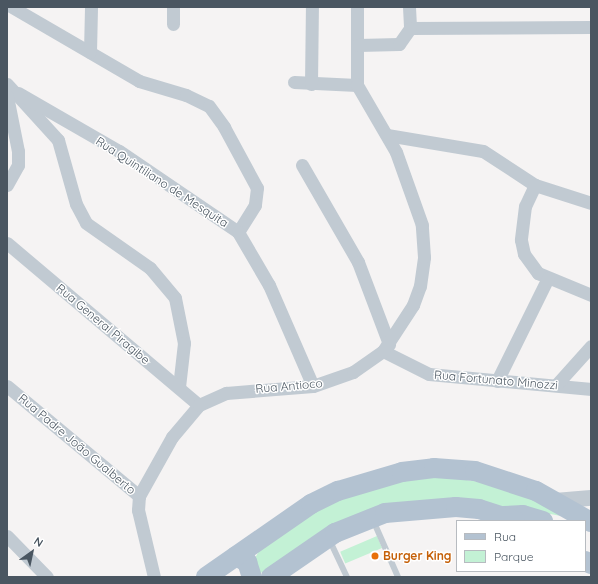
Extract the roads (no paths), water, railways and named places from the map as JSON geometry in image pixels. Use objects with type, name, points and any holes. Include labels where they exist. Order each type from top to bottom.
[{"type":"main road","points":[[206,577],[311,504],[338,491],[402,472],[434,468],[475,471],[509,480],[555,501],[591,522]]},
{"type":"main road","points":[[271,577],[328,538],[372,517],[412,509],[456,507],[510,519],[524,515],[540,520]]},
{"type":"main road","points":[[236,556],[247,562],[252,577]]},
{"type":"street","name":"Rua Quintiliano de Mesquita","points":[[12,7],[139,81],[197,99],[215,113],[256,188],[255,205],[238,232],[119,151],[13,94]]},
{"type":"street","points":[[90,52],[91,7]]},
{"type":"street","points":[[173,7],[173,24]]},
{"type":"street","points":[[311,84],[312,7]]},
{"type":"street","points":[[294,82],[357,85],[357,7]]},
{"type":"street","points":[[358,45],[399,44],[410,28],[409,7]]},
{"type":"street","points":[[410,28],[591,27]]},
{"type":"street","points":[[7,84],[13,94],[58,140],[76,204],[86,223],[150,268],[174,298],[184,343],[179,387]]},
{"type":"street","name":"Rua Antioco","points":[[198,405],[245,390],[313,386],[353,372],[386,347],[413,305],[420,286],[424,257],[422,225],[416,202],[387,135],[357,85]]},
{"type":"street","points":[[7,185],[18,165],[13,94]]},
{"type":"street","points":[[387,135],[483,151],[535,185],[591,203]]},
{"type":"street","points":[[302,165],[358,262],[386,347]]},
{"type":"street","points":[[535,185],[525,206],[521,240],[529,264],[548,278],[591,295]]},
{"type":"street","points":[[238,232],[269,285],[313,386]]},
{"type":"street","name":"Rua General Piragibe","points":[[7,243],[179,387],[198,405]]},
{"type":"street","points":[[497,382],[548,278]]},
{"type":"street","points":[[556,385],[591,346]]},
{"type":"street","name":"Rua Fortunato Minozzi","points":[[386,347],[429,374],[497,382],[556,385],[591,389]]},
{"type":"street","name":"Rua Padre João Gualberto","points":[[7,386],[139,496],[138,510],[154,577]]},
{"type":"street","points":[[139,496],[172,437],[198,405]]},
{"type":"street","points":[[555,501],[591,498]]},
{"type":"street","points":[[7,536],[47,577]]},
{"type":"lane","points":[[372,517],[398,577]]},
{"type":"lane","points":[[328,538],[347,577]]},
{"type":"place","name":"Burger King","points":[[375,556]]}]
